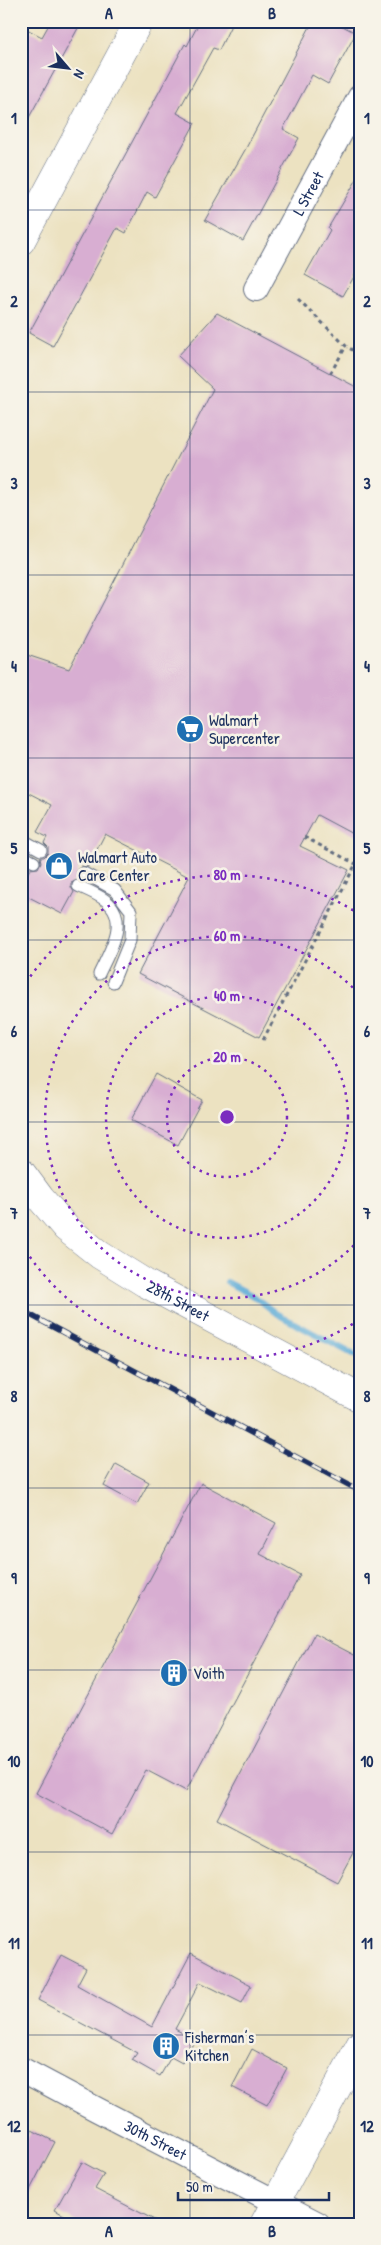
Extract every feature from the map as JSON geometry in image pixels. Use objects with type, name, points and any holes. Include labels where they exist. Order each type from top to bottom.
[{"type":"main road","points":[[21,241],[139,21]]},
{"type":"main road","name":"28th Street","points":[[21,1172],[40,1199],[66,1228],[100,1255],[145,1283],[360,1398]]},
{"type":"main road","points":[[270,2213],[360,2045]]},
{"type":"street","name":"L Street","points":[[256,289],[360,97]]},
{"type":"street","name":"30th Street","points":[[21,2068],[96,2109],[270,2213],[318,2224]]},
{"type":"lane","points":[[21,839],[40,850]]},
{"type":"lane","points":[[21,855],[34,862]]},
{"type":"lane","points":[[84,873],[115,890],[131,911],[130,940],[113,982]]},
{"type":"lane","points":[[78,886],[107,901],[118,917],[117,936],[99,974]]},
{"type":"path","points":[[298,299],[347,347],[360,354]]},
{"type":"path","points":[[330,374],[344,348],[347,347]]},
{"type":"path","points":[[304,838],[356,864]]},
{"type":"path","points":[[263,1040],[360,856]]},
{"type":"building","points":[[51,21],[82,21],[21,132],[21,26],[42,37]]},
{"type":"building","points":[[200,21],[233,21],[219,50],[213,48],[177,113],[195,123],[155,197],[147,192],[126,233],[117,228],[53,346],[29,333],[185,44],[187,46]]},
{"type":"building","points":[[313,21],[333,21],[356,33],[328,84],[312,75],[283,129],[299,138],[243,241],[205,220],[245,150]]},
{"type":"building","points":[[360,174],[360,266],[343,296],[305,275],[330,230],[328,228]]},
{"type":"building","name":"Walmart Supercenter","points":[[217,313],[360,389],[360,838],[317,815],[300,846],[349,870],[259,1037],[138,974],[189,877],[105,834],[88,867],[81,866],[77,870],[80,879],[71,883],[74,892],[62,914],[21,893],[21,885],[30,869],[38,868],[41,862],[40,857],[44,857],[48,853],[48,847],[44,843],[47,837],[37,832],[52,805],[21,789],[21,653],[69,669],[213,389],[178,356]]},
{"type":"building","points":[[156,1074],[202,1100],[178,1145],[131,1120]]},
{"type":"building","points":[[116,1464],[149,1482],[137,1504],[104,1486]]},
{"type":"building","name":"Voith","points":[[201,1483],[276,1523],[260,1554],[300,1575],[186,1791],[146,1770],[112,1834],[36,1793]]},
{"type":"building","points":[[314,1634],[360,1658],[360,1840],[337,1882],[217,1819]]},
{"type":"building","points":[[191,1953],[251,1985],[242,2003],[200,1982],[175,2029],[195,2040],[182,2063],[171,2057],[160,2076],[132,2060],[137,2053],[38,2000],[61,1955],[86,1968],[77,1985],[152,2027]]},
{"type":"building","points":[[252,2049],[287,2068],[267,2105],[232,2087]]},
{"type":"building","points":[[32,2130],[55,2142],[21,2207],[21,2150]]},
{"type":"building","points":[[82,2162],[104,2174],[95,2189],[162,2224],[80,2224],[55,2210]]},
{"type":"waterway","points":[[227,1282],[255,1297],[277,1314],[360,1358]]},
{"type":"railway","points":[[21,1310],[360,1491]]},
{"type":"place","name":"Walmart Supercenter","points":[[190,729]]},
{"type":"place","name":"Walmart Auto Care Center","points":[[59,866]]},
{"type":"place","name":"Voith","points":[[174,1673]]},
{"type":"place","name":"Fisherman’s Kitchen","points":[[166,2046]]}]
